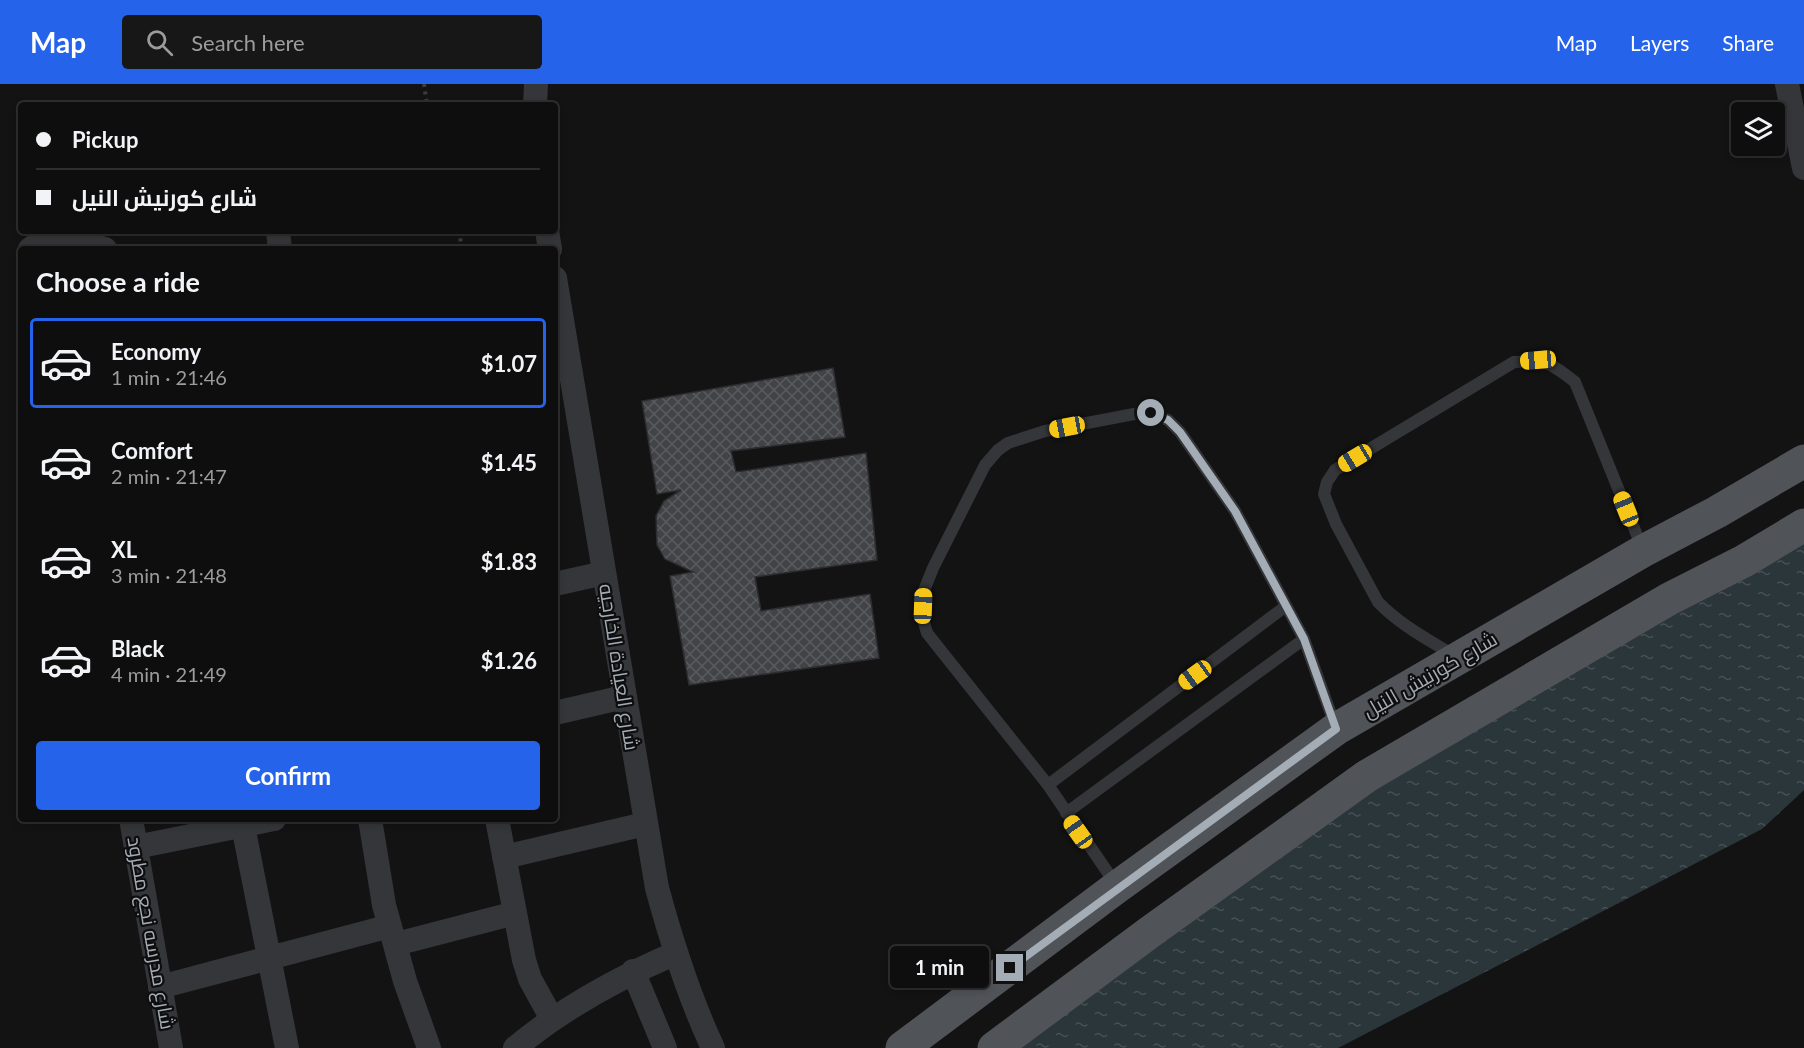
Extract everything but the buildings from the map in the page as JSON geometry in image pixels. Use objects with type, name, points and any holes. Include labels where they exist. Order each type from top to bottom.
[{"type":"main road","name":"شارع كورنيش النيل","points":[[902,1048],[1118,887],[1336,729],[1643,551],[1717,512],[1804,461]]},
{"type":"main road","points":[[994,1048],[1150,932],[1367,776],[1669,599],[1744,561],[1804,525]]},
{"type":"street","points":[[535,102],[536,84]]},
{"type":"street","points":[[1787,84],[1804,168]]},
{"type":"street","points":[[34,246],[43,240],[51,240],[93,246]]},
{"type":"street","name":"شارع العيادة الخارجيه","points":[[558,312],[562,365],[604,573],[657,888],[689,991],[713,1048]]},
{"type":"street","points":[[558,583],[604,573]]},
{"type":"street","points":[[558,712],[624,697]]},
{"type":"street","name":"شارع مدرسه نجع مطرود","points":[[132,822],[171,1048]]},
{"type":"street","points":[[136,847],[261,822]]},
{"type":"street","points":[[370,822],[384,905],[405,981],[429,1048]]},
{"type":"street","points":[[498,822],[524,960],[530,979],[552,1019]]},
{"type":"street","points":[[504,856],[645,824]]},
{"type":"street","points":[[243,826],[287,1048]]},
{"type":"street","points":[[160,987],[269,958],[515,913]]},
{"type":"street","points":[[516,1048],[552,1019],[592,993],[633,971],[676,953]]},
{"type":"street","points":[[633,971],[665,1048]]},
{"type":"lane","points":[[1459,658],[1410,629],[1378,603],[1336,524],[1324,494],[1327,482],[1335,470],[1514,362],[1538,360],[1557,367],[1575,382],[1643,551]]},
{"type":"lane","points":[[1118,887],[1048,785],[927,633],[923,619],[924,593],[933,568],[985,465],[998,450],[1008,443],[1044,431],[1134,414],[1151,413],[1168,420],[1180,432],[1235,511],[1287,606],[1304,639],[1336,729]]},
{"type":"lane","points":[[1048,785],[1287,606]]},
{"type":"lane","points":[[1066,813],[1304,639]]},
{"type":"path","points":[[424,84],[427,102]]},
{"type":"water","points":[[1804,538],[1804,790],[1762,829],[1338,1048],[1004,1048],[1364,789]]},
{"type":"route","points":[[1010,968],[1336,729],[1304,639],[1235,511],[1180,432],[1168,420],[1151,413]]}]
